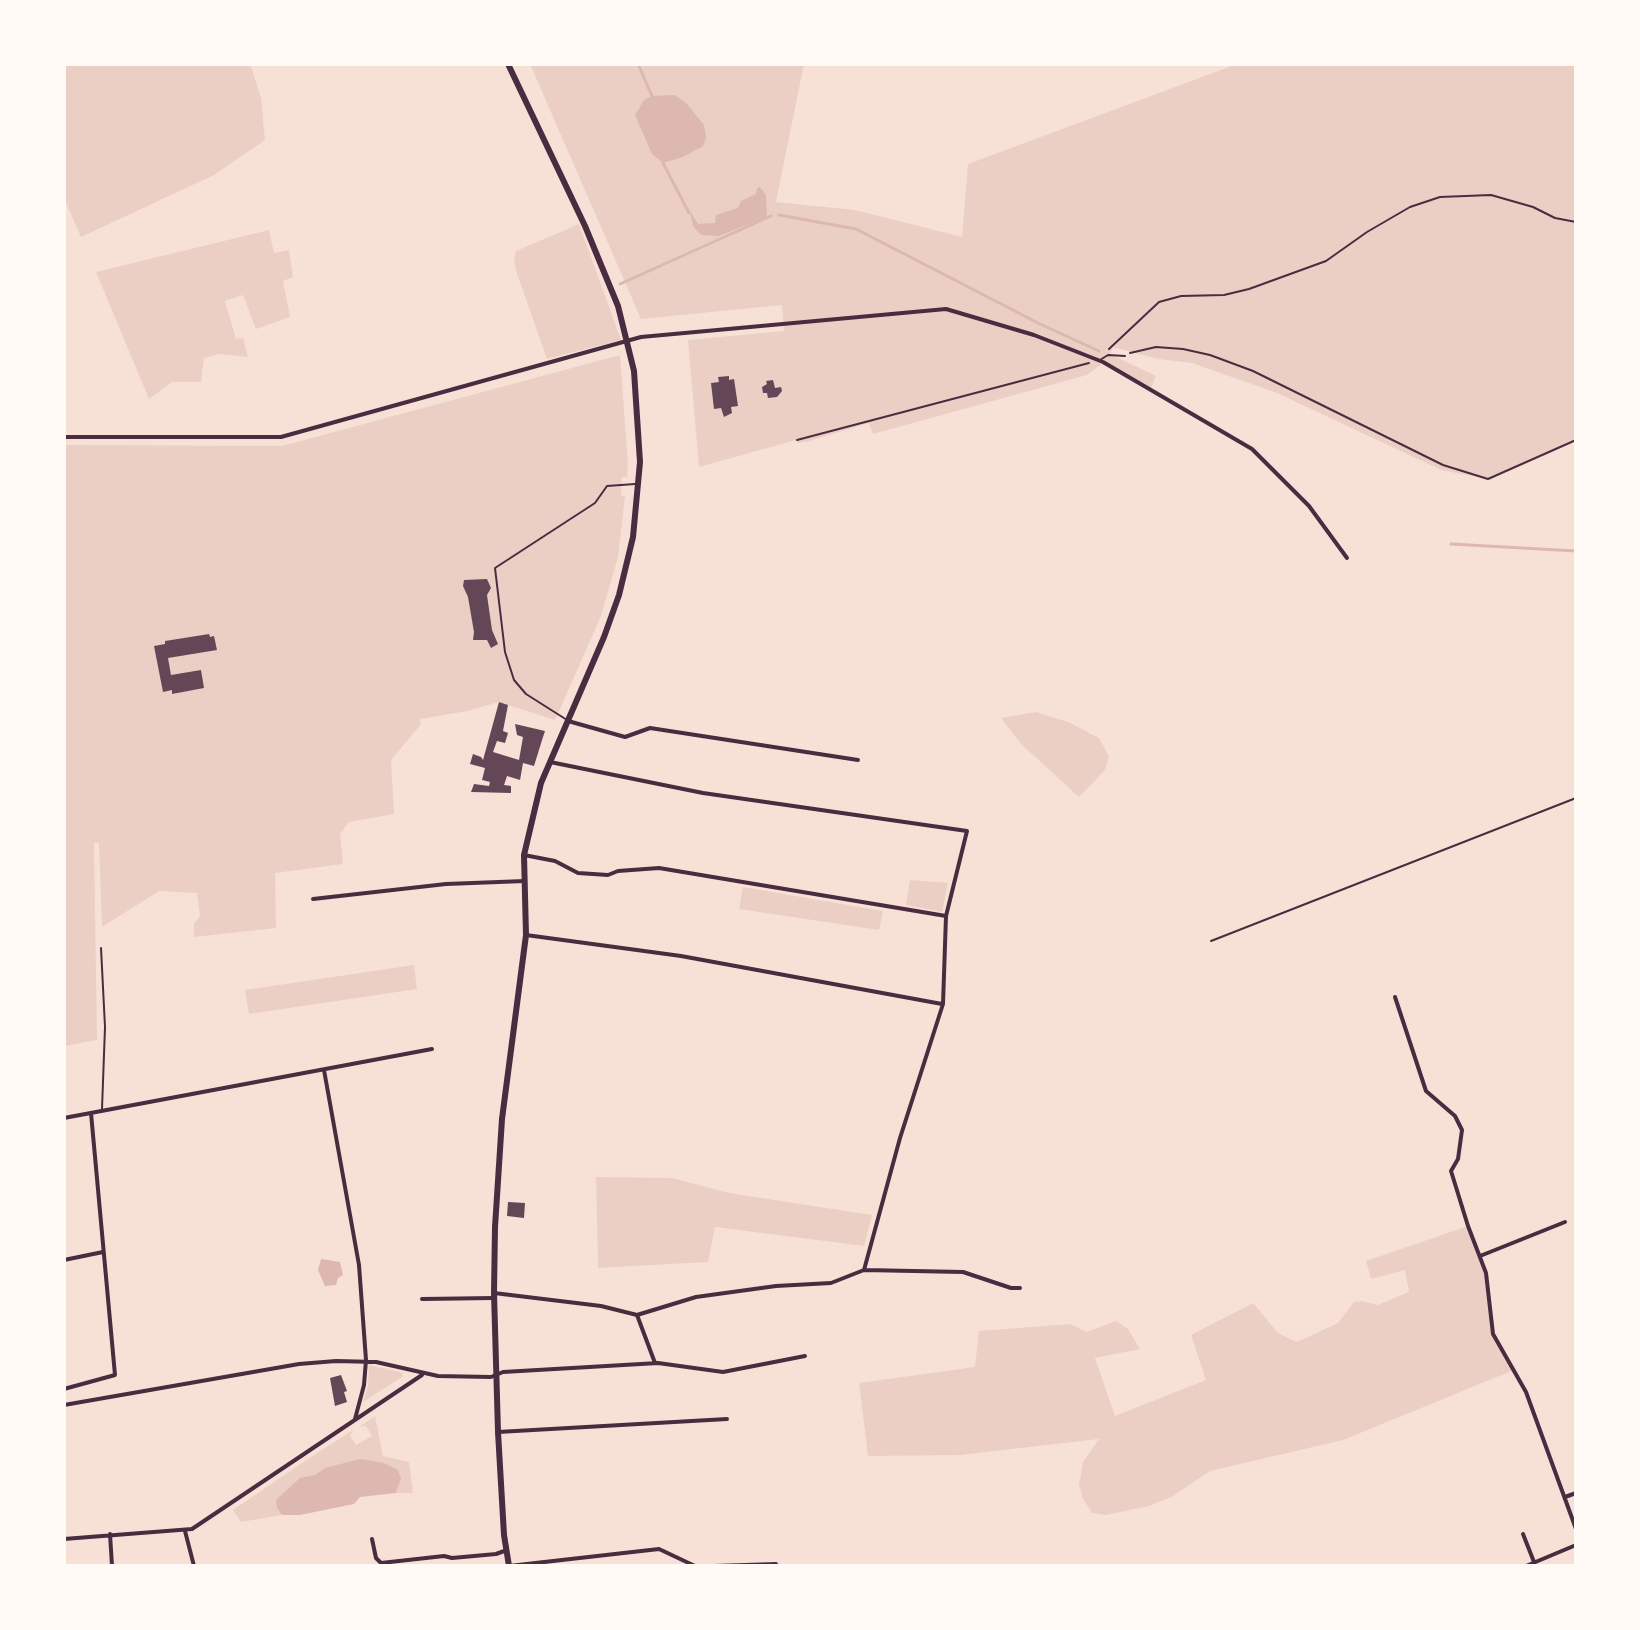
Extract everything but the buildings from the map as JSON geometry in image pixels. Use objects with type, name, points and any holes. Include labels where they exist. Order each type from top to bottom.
[{"type":"main road","points":[[508,64],[585,226],[614,295],[628,341],[638,402],[639,482],[633,537],[619,595],[535,800],[524,855],[526,935],[502,1119],[494,1296],[498,1432],[509,1566]]},
{"type":"street","points":[[64,437],[281,437],[641,337],[946,309],[1034,335],[1098,360],[1252,449],[1309,506],[1347,558]]},
{"type":"street","points":[[568,721],[625,737],[650,728],[858,760]]},
{"type":"street","points":[[550,762],[703,793],[967,831],[946,916],[943,1004],[900,1138],[864,1270]]},
{"type":"street","points":[[524,855],[555,861],[578,873],[608,875],[618,871],[659,868],[946,916]]},
{"type":"street","points":[[313,899],[446,884],[525,881]]},
{"type":"street","points":[[526,935],[681,956],[943,1004]]},
{"type":"street","points":[[1395,997],[1426,1091],[1455,1116],[1462,1130],[1458,1159],[1451,1171],[1486,1273],[1493,1334],[1526,1392],[1576,1529]]},
{"type":"street","points":[[64,1118],[432,1049]]},
{"type":"street","points":[[324,1070],[359,1265],[366,1360],[364,1385],[355,1419]]},
{"type":"street","points":[[64,1389],[115,1375],[91,1113]]},
{"type":"street","points":[[1480,1256],[1565,1222]]},
{"type":"street","points":[[64,1260],[103,1252]]},
{"type":"street","points":[[422,1299],[494,1296],[601,1306],[637,1315],[696,1297],[776,1286],[831,1283],[864,1270],[963,1272],[1011,1288],[1020,1288]]},
{"type":"street","points":[[637,1315],[655,1363]]},
{"type":"street","points":[[64,1405],[299,1364],[366,1360],[424,1374],[491,1377],[496,1373],[655,1363],[723,1372],[805,1356]]},
{"type":"street","points":[[64,1539],[185,1531],[265,1482],[424,1374]]},
{"type":"street","points":[[498,1432],[727,1419]]},
{"type":"street","points":[[1565,1497],[1576,1493]]},
{"type":"street","points":[[185,1531],[194,1566]]},
{"type":"street","points":[[110,1534],[112,1566]]},
{"type":"street","points":[[1523,1534],[1534,1562]]},
{"type":"street","points":[[372,1539],[376,1558],[381,1563],[496,1554],[507,1550]]},
{"type":"street","points":[[1526,1566],[1576,1545]]},
{"type":"street","points":[[509,1566],[659,1549],[695,1566]]},
{"type":"street","points":[[714,1566],[776,1564]]},
{"type":"lane","points":[[1098,360],[1108,355],[1125,356]]},
{"type":"lane","points":[[568,721],[526,694],[514,680],[505,652],[495,568],[595,503],[607,486],[634,486],[639,482]]},
{"type":"lane","points":[[101,948],[105,1027],[102,1110]]},
{"type":"path","points":[[1108,355],[1110,346],[1159,302],[1181,296],[1224,295],[1249,289],[1326,261],[1410,207],[1440,197],[1491,195],[1533,207],[1555,218],[1576,222]]},
{"type":"path","points":[[1125,356],[1156,347],[1210,355],[1253,371],[1443,465],[1488,479],[1576,440]]},
{"type":"path","points":[[797,440],[1098,360]]},
{"type":"path","points":[[1211,941],[1576,798]]},
{"type":"shaded area","points":[[64,64],[251,66],[261,98],[265,140],[214,175],[81,237],[64,198]]},
{"type":"shaded area","points":[[530,64],[804,64],[776,202],[855,210],[962,237],[968,164],[1237,64],[1576,64],[1576,440],[1488,479],[1441,470],[1277,393],[1192,363],[1158,359],[1113,347],[1110,354],[1156,376],[1150,390],[1103,363],[1087,375],[873,434],[869,423],[699,467],[688,340],[784,331],[782,305],[641,319]]},
{"type":"shaded area","points":[[675,95],[704,125],[706,138],[703,146],[663,163],[652,154],[635,115],[644,100],[652,96]]},
{"type":"shaded area","points":[[760,187],[766,195],[767,217],[719,236],[701,235],[693,226],[690,211],[698,224],[715,223],[716,215],[738,208],[741,201],[756,194]]},
{"type":"shaded area","points":[[579,224],[621,340],[547,359],[514,259],[516,251]]},
{"type":"shaded area","points":[[269,230],[274,253],[289,250],[293,277],[283,281],[290,317],[256,329],[243,295],[225,301],[236,339],[243,338],[248,357],[220,354],[204,358],[201,382],[172,382],[149,399],[96,272]]},
{"type":"shaded area","points":[[620,355],[628,465],[627,477],[622,477],[621,496],[625,496],[618,557],[601,616],[555,720],[499,702],[420,719],[421,724],[391,760],[394,814],[349,822],[340,834],[343,864],[275,873],[276,928],[194,937],[194,923],[200,916],[197,893],[159,891],[102,927],[99,843],[94,843],[97,1040],[64,1046],[64,445],[282,446]]},
{"type":"shaded area","points":[[1036,712],[1068,722],[1099,738],[1109,757],[1105,770],[1079,797],[1021,744],[1001,718]]},
{"type":"shaded area","points":[[910,880],[948,883],[942,912],[906,905]]},
{"type":"shaded area","points":[[743,887],[883,911],[879,930],[739,909]]},
{"type":"shaded area","points":[[414,965],[417,989],[249,1014],[245,990]]},
{"type":"shaded area","points":[[596,1177],[672,1178],[729,1193],[872,1215],[864,1246],[715,1227],[708,1262],[598,1268]]},
{"type":"shaded area","points":[[1468,1226],[1486,1273],[1493,1334],[1514,1370],[1343,1440],[1210,1471],[1173,1496],[1149,1506],[1106,1515],[1092,1513],[1079,1485],[1083,1462],[1099,1439],[960,1455],[868,1456],[859,1383],[975,1367],[979,1331],[1070,1324],[1087,1332],[1116,1321],[1128,1329],[1140,1349],[1095,1358],[1115,1416],[1206,1380],[1191,1335],[1253,1303],[1278,1333],[1297,1342],[1338,1323],[1354,1302],[1378,1305],[1409,1292],[1405,1270],[1371,1279],[1366,1261]]},
{"type":"shaded area","points":[[321,1259],[340,1262],[343,1275],[336,1285],[325,1286],[318,1270]]},
{"type":"shaded area","points":[[369,1365],[403,1373],[402,1377],[363,1402],[368,1386]]},
{"type":"shaded area","points":[[375,1416],[383,1456],[409,1462],[413,1493],[396,1493],[401,1479],[325,1468],[277,1508],[282,1515],[241,1522],[233,1510],[353,1430],[350,1436],[356,1445],[372,1436],[366,1426],[359,1427]]},
{"type":"shaded area","points":[[360,1459],[384,1463],[398,1470],[401,1479],[396,1493],[360,1497],[354,1504],[300,1515],[282,1515],[277,1508],[276,1500],[300,1478]]},
{"type":"waterway","points":[[638,64],[652,96]]},
{"type":"waterway","points":[[663,163],[689,213]]},
{"type":"waterway","points":[[779,215],[856,229],[1099,351]]},
{"type":"waterway","points":[[620,284],[771,216]]},
{"type":"waterway","points":[[1451,544],[1576,551]]}]
